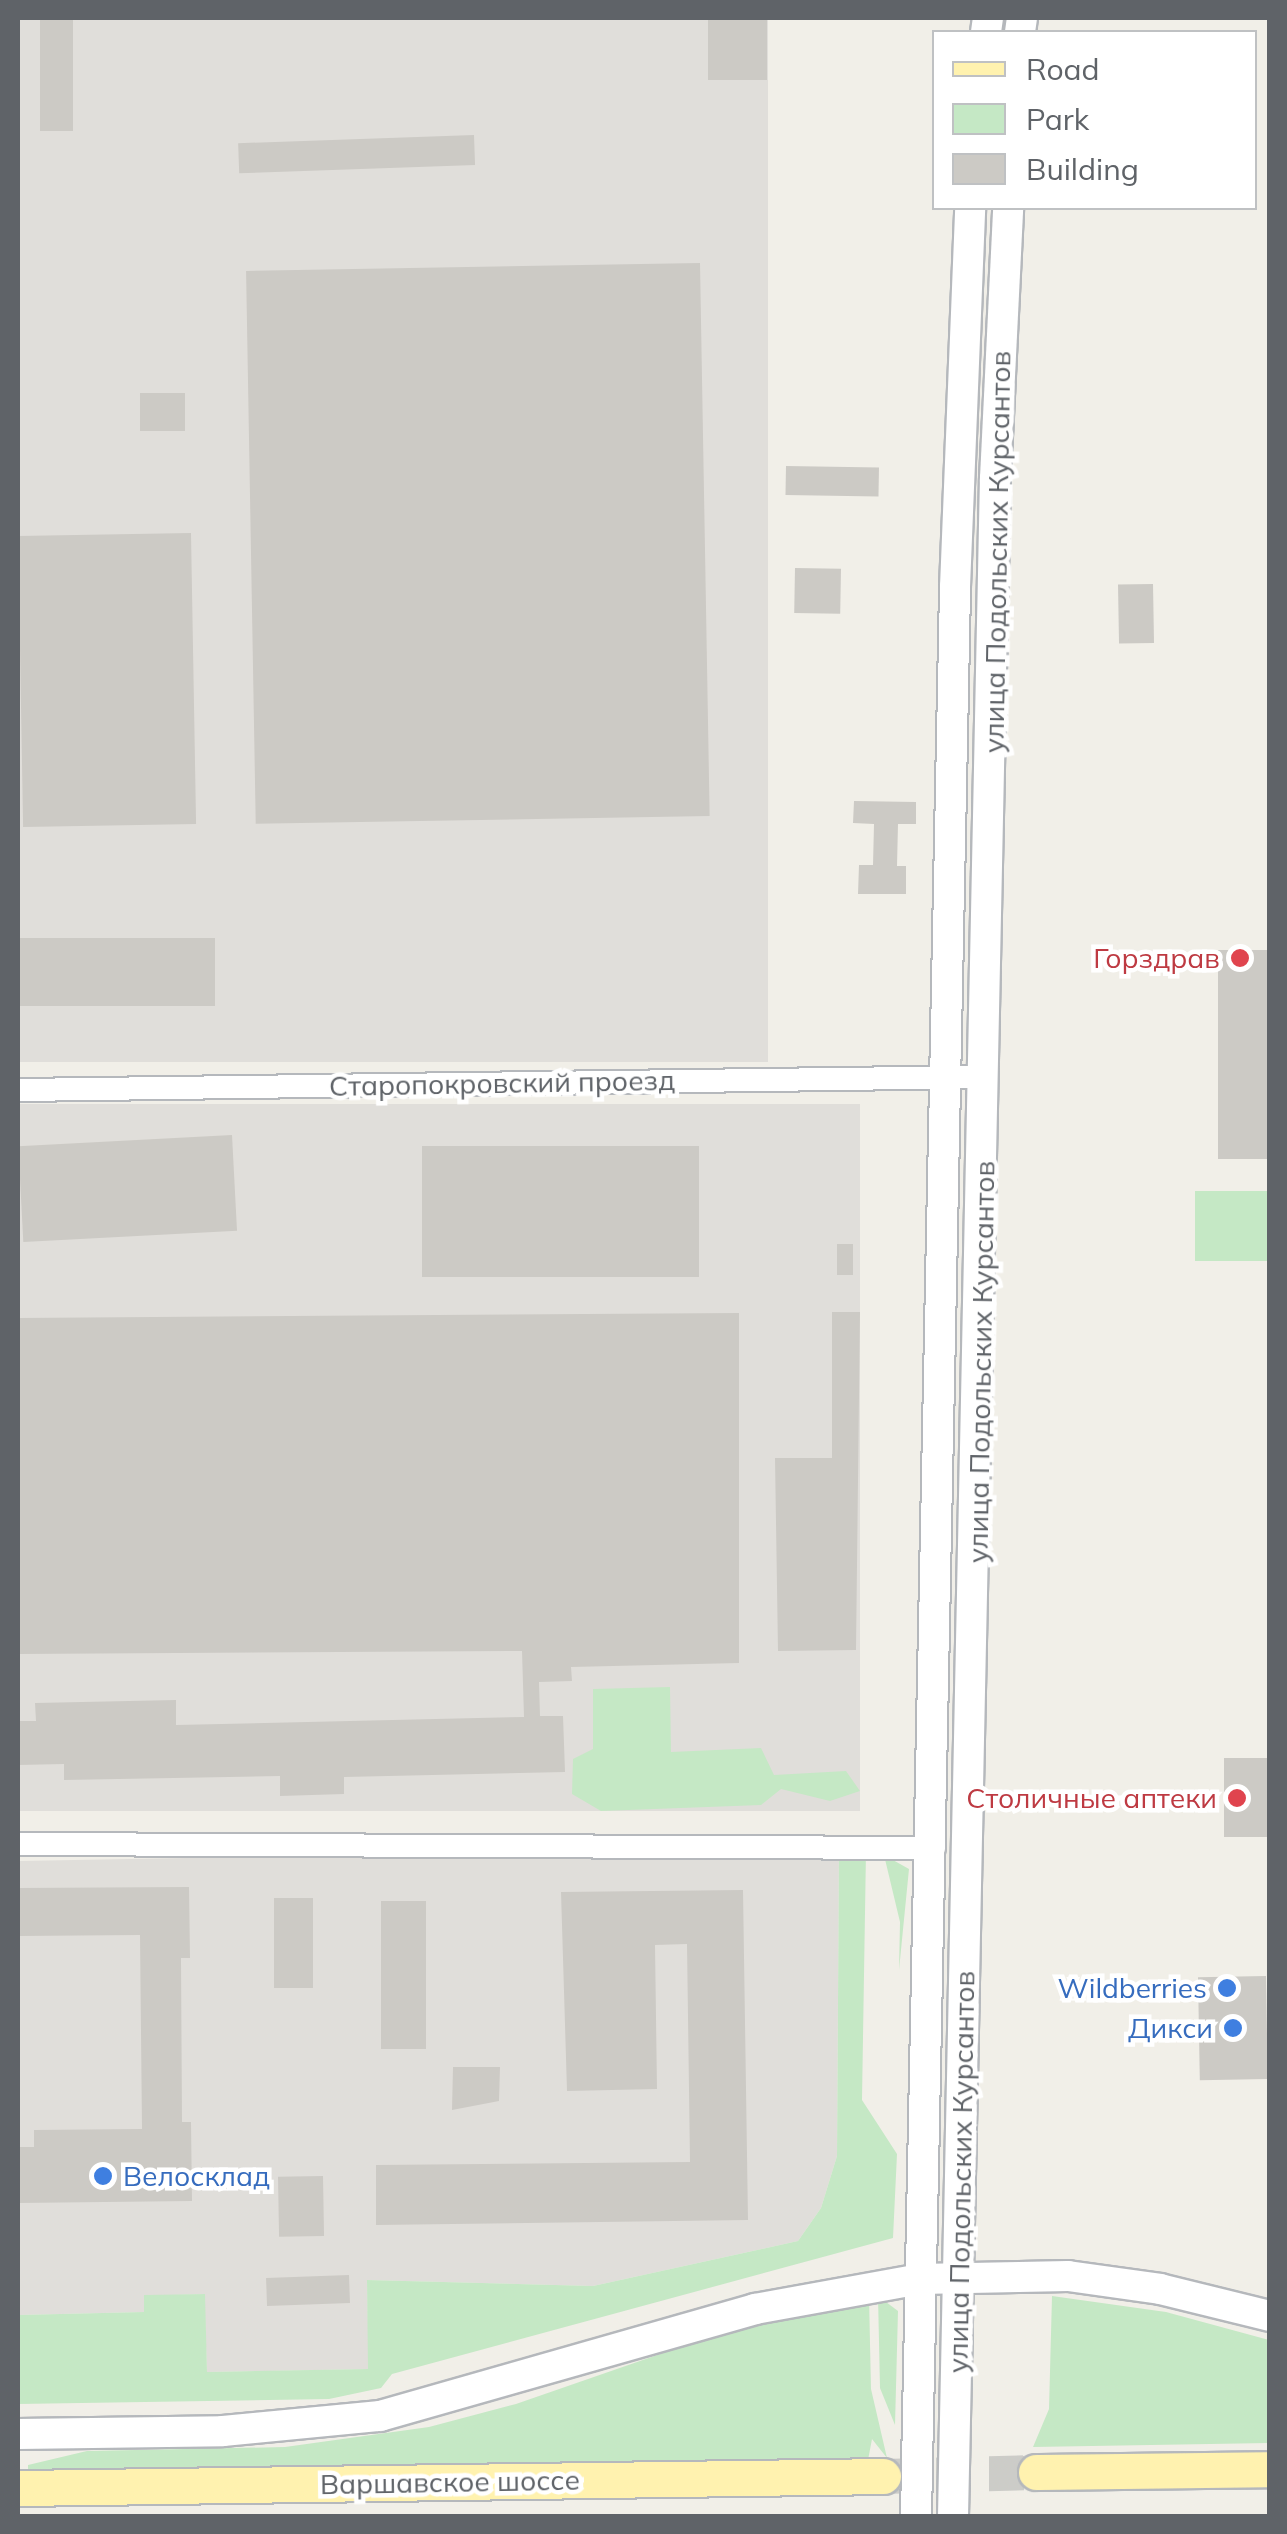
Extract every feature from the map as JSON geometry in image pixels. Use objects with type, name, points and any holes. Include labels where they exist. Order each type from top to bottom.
[{"type":"main road","name":"улица Подольских Курсантов","points":[[916,2516],[970,210]]},
{"type":"main road","name":"улица Подольских Курсантов","points":[[953,2516],[974,1683],[996,478],[1008,210]]},
{"type":"main road","points":[[18,2434],[312,2426],[380,2416],[755,2309],[958,2275],[1068,2276],[1160,2289],[1270,2316]]},
{"type":"main road","points":[[18,2455],[112,2434]]},
{"type":"main road","points":[[1036,2472],[1270,2469]]},
{"type":"main road","name":"Варшавское шоссе","points":[[18,2488],[884,2476]]},
{"type":"street","name":"Старопокровский проезд","points":[[18,1090],[986,1076]]},
{"type":"street","points":[[936,1682],[942,1696],[955,1702],[969,1697],[974,1683]]},
{"type":"street","points":[[934,1783],[940,1770],[953,1765],[966,1771],[971,1784]]},
{"type":"street","points":[[18,1844],[934,1848]]},
{"type":"shaded area","points":[[18,18],[768,18],[768,1062],[18,1062]]},
{"type":"shaded area","points":[[18,1104],[860,1104],[860,1811],[18,1811]]},
{"type":"shaded area","points":[[839,1846],[837,2156],[821,2208],[798,2241],[593,2286],[367,2280],[369,2369],[207,2372],[204,2294],[144,2296],[144,2312],[18,2315],[18,1861]]},
{"type":"green space","points":[[1195,1191],[1269,1191],[1269,1261],[1195,1261]]},
{"type":"green space","points":[[670,1687],[671,1752],[761,1748],[774,1775],[846,1771],[860,1791],[830,1801],[781,1789],[761,1805],[601,1811],[572,1794],[573,1759],[593,1749],[593,1689]]},
{"type":"green space","points":[[839,1846],[866,1851],[862,2100],[897,2154],[893,2238],[392,2374],[381,2388],[329,2399],[18,2404],[18,2315],[144,2312],[144,2295],[205,2294],[207,2372],[368,2369],[367,2280],[593,2286],[798,2241],[821,2208],[837,2156]]},
{"type":"green space","points":[[884,1855],[909,1869],[899,1970],[900,1922]]},
{"type":"green space","points":[[878,2296],[898,2311],[895,2425],[880,2388]]},
{"type":"green space","points":[[1052,2296],[1166,2312],[1269,2340],[1269,2443],[1033,2447],[1049,2409]]},
{"type":"green space","points":[[869,2297],[871,2389],[887,2458],[872,2439],[868,2460],[28,2475],[28,2465],[87,2451],[285,2447],[429,2427],[516,2404],[712,2336]]},
{"type":"building","points":[[40,18],[73,18],[73,131],[40,131]]},
{"type":"building","points":[[708,18],[767,18],[767,80],[708,80]]},
{"type":"building","points":[[474,135],[475,165],[239,173],[238,143]]},
{"type":"building","points":[[700,263],[710,816],[256,824],[246,271]]},
{"type":"building","points":[[140,393],[185,393],[185,431],[140,431]]},
{"type":"building","points":[[786,466],[879,468],[878,497],[785,495]]},
{"type":"building","points":[[191,533],[196,824],[23,827],[18,536]]},
{"type":"building","points":[[795,568],[841,569],[840,614],[794,613]]},
{"type":"building","points":[[1153,584],[1154,643],[1119,644],[1118,585]]},
{"type":"building","points":[[854,801],[916,802],[916,824],[898,824],[897,866],[906,866],[906,894],[858,894],[859,865],[873,865],[874,824],[853,823]]},
{"type":"building","points":[[18,938],[215,938],[215,1006],[18,1006]]},
{"type":"building","points":[[1218,950],[1270,950],[1270,1159],[1218,1159]]},
{"type":"building","points":[[232,1135],[237,1231],[23,1242],[18,1146]]},
{"type":"building","points":[[422,1146],[699,1146],[699,1277],[422,1277]]},
{"type":"building","points":[[837,1244],[853,1244],[853,1275],[837,1275]]},
{"type":"building","points":[[832,1312],[860,1312],[856,1650],[778,1651],[775,1458],[832,1458]]},
{"type":"building","points":[[739,1313],[739,1663],[571,1667],[572,1681],[539,1682],[540,1716],[563,1716],[565,1772],[344,1777],[344,1794],[280,1796],[280,1776],[64,1780],[64,1764],[18,1765],[18,1721],[36,1721],[35,1703],[176,1700],[176,1725],[524,1717],[522,1651],[18,1654],[18,1318]]},
{"type":"building","points":[[1224,1758],[1270,1758],[1270,1837],[1224,1837]]},
{"type":"building","points":[[189,1887],[190,1958],[181,1958],[182,2122],[191,2122],[192,2201],[18,2203],[18,2147],[34,2147],[34,2130],[142,2129],[140,1935],[18,1936],[18,1888]]},
{"type":"building","points":[[743,1890],[748,2220],[376,2225],[376,2165],[690,2162],[687,1944],[655,1945],[657,2089],[567,2091],[561,1892]]},
{"type":"building","points":[[274,1898],[313,1898],[313,1988],[274,1988]]},
{"type":"building","points":[[381,1901],[426,1901],[426,2049],[381,2049]]},
{"type":"building","points":[[1266,1976],[1268,2079],[1200,2080],[1198,1977]]},
{"type":"building","points":[[453,2067],[500,2067],[499,2101],[452,2110]]},
{"type":"building","points":[[323,2176],[324,2236],[279,2237],[278,2177]]},
{"type":"building","points":[[349,2275],[350,2303],[267,2306],[266,2278]]},
{"type":"tunnel","points":[[883,2476],[1036,2472]]},
{"type":"place","name":"Горздрав","points":[[1240,958]]},
{"type":"place","name":"Столичные аптеки","points":[[1237,1798]]},
{"type":"place","name":"Wildberries","points":[[1227,1988]]},
{"type":"place","name":"Дикси","points":[[1233,2028]]},
{"type":"place","name":"Велосклад","points":[[103,2176]]}]
